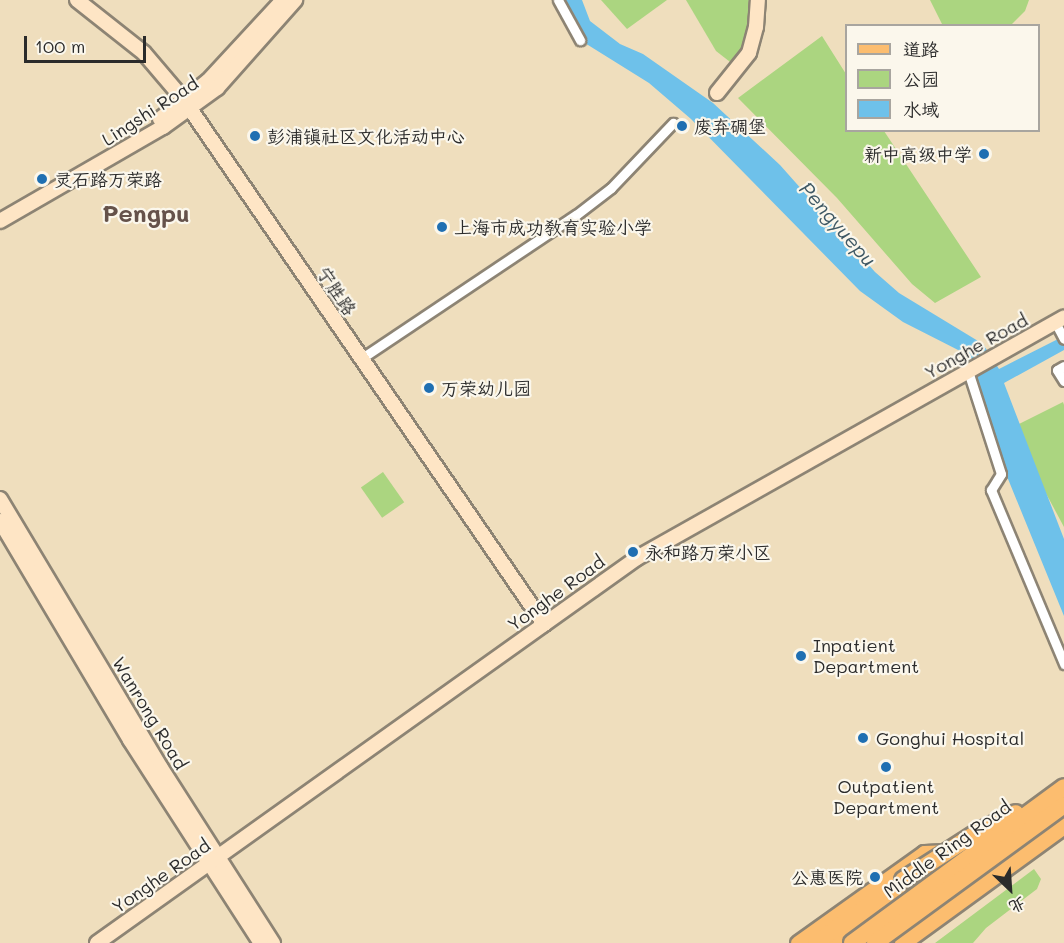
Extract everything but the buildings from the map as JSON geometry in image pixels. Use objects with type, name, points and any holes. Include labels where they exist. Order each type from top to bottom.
[{"type":"highway","points":[[816,943],[903,880],[978,832],[1061,792]]},
{"type":"highway","name":"Middle Ring Road","points":[[852,943],[1061,792]]},
{"type":"highway","name":"Middle Ring Road","points":[[875,943],[1061,792]]},
{"type":"highway","points":[[903,943],[969,890],[1064,826]]},
{"type":"main road","points":[[858,943],[1061,792]]},
{"type":"main road","points":[[835,943],[962,852],[1061,792]]},
{"type":"main road","points":[[868,943],[981,860],[1061,792]]},
{"type":"main road","points":[[914,943],[1044,848],[1064,826]]},
{"type":"main road","points":[[798,943],[924,853],[962,852]]},
{"type":"main road","points":[[891,943],[969,890],[981,860]]},
{"type":"street","name":"宁胜路","points":[[77,0],[144,52],[187,104],[544,624]]},
{"type":"street","name":"Lingshi Road","points":[[0,221],[164,127],[283,0]]},
{"type":"street","name":"Lingshi Road","points":[[0,211],[161,118],[218,88],[295,0]]},
{"type":"street","points":[[558,0],[580,40]]},
{"type":"street","points":[[717,93],[749,53],[756,27],[758,0]]},
{"type":"street","points":[[362,358],[576,215],[611,188],[673,123]]},
{"type":"street","name":"Yonghe Road","points":[[97,943],[214,862],[638,558],[1005,350],[1061,328]]},
{"type":"street","points":[[1064,366],[1057,370],[1064,381]]},
{"type":"street","points":[[968,371],[1001,474],[991,490],[1064,664]]},
{"type":"street","name":"Wanrong Road","points":[[0,499],[261,943]]},
{"type":"street","name":"Wanrong Road","points":[[0,520],[78,655],[214,862],[273,943]]},
{"type":"green space","points":[[601,0],[667,0],[627,29]]},
{"type":"green space","points":[[686,0],[752,0],[750,29],[734,65],[716,51]]},
{"type":"green space","points":[[930,0],[1029,0],[1025,11],[1012,24],[942,24]]},
{"type":"green space","points":[[822,36],[845,72],[845,132],[885,132],[981,277],[935,303],[912,284],[837,198],[738,98]]},
{"type":"green space","points":[[1063,402],[1064,527],[1034,471],[1019,424]]},
{"type":"green space","points":[[383,472],[404,502],[382,518],[361,487]]},
{"type":"green space","points":[[1034,869],[1041,879],[1037,889],[986,928],[973,943],[935,943]]},
{"type":"water","points":[[562,0],[582,0],[590,21],[620,44],[643,54],[713,103],[780,165],[875,272],[899,293],[983,344],[999,369],[1064,336],[1064,350],[1004,383],[1064,539],[1064,616],[1006,474],[966,354],[903,322],[860,291],[691,119],[649,83],[580,40]]},
{"type":"place","name":"废弃碉堡","points":[[682,126]]},
{"type":"place","name":"彭浦镇社区文化活动中心","points":[[255,136]]},
{"type":"place","name":"新中高级中学","points":[[984,154]]},
{"type":"place","name":"灵石路万荣路","points":[[42,179]]},
{"type":"place","name":"上海市成功教育实验小学","points":[[442,227]]},
{"type":"place","name":"万荣幼儿园","points":[[429,388]]},
{"type":"place","name":"永和路万荣小区","points":[[633,552]]},
{"type":"place","name":"Inpatient Department","points":[[801,656]]},
{"type":"place","name":"Gonghui Hospital","points":[[863,738]]},
{"type":"place","name":"Outpatient Department","points":[[886,767]]},
{"type":"place","name":"公惠医院","points":[[875,877]]},
{"type":"district","name":"Pengpu","points":[[146,213]]},
{"type":"water label","name":"Pengyuepu","points":[[838,224]]}]
